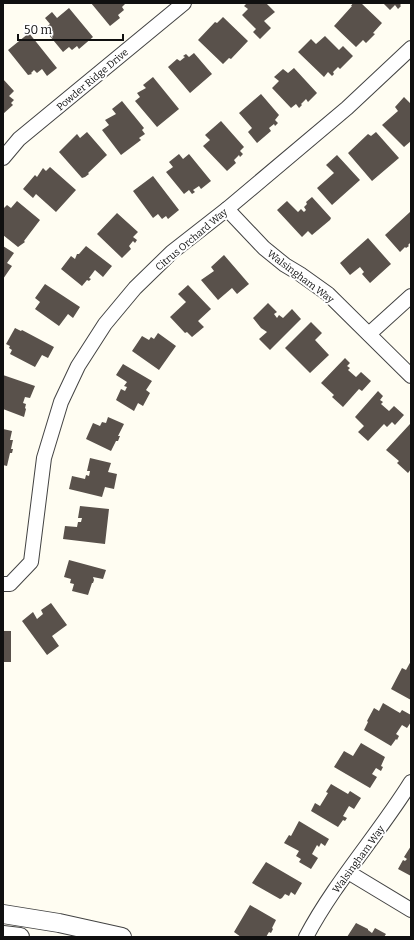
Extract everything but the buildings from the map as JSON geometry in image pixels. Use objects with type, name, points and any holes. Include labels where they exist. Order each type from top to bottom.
[{"type":"street","name":"Powder Ridge Drive","points":[[3,158],[19,139],[184,3]]},
{"type":"street","name":"Citrus Orchard Way","points":[[3,584],[10,584],[32,562],[44,458],[61,402],[78,366],[105,324],[135,288],[172,252],[227,209],[347,108],[411,48]]},
{"type":"street","name":"Walsingham Way","points":[[227,209],[264,248],[285,265],[323,290],[411,376]]},
{"type":"street","points":[[369,334],[411,296]]},
{"type":"street","name":"Walsingham Way","points":[[306,937],[330,897],[380,829],[411,782]]},
{"type":"street","points":[[348,872],[411,910]]},
{"type":"street","points":[[3,914],[59,923],[122,937]]},
{"type":"street","points":[[3,935],[20,937]]}]
